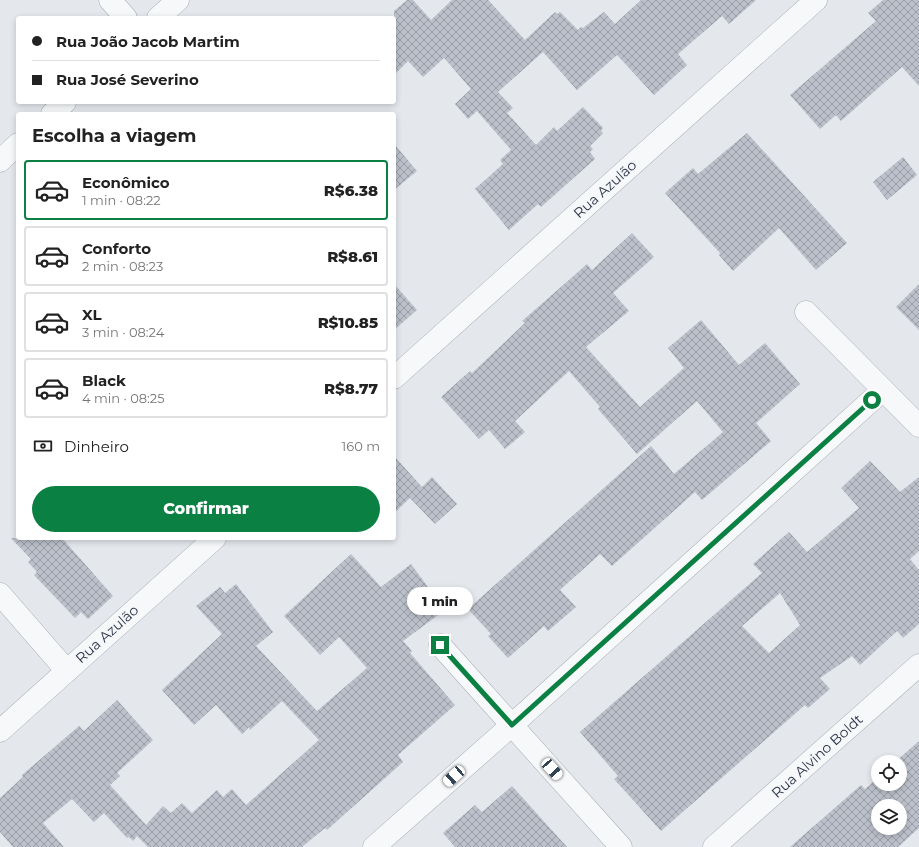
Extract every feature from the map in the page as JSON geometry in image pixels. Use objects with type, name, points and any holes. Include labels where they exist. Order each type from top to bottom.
[{"type":"street","points":[[110,0],[124,16]]},
{"type":"street","points":[[160,16],[178,0]]},
{"type":"street","name":"Rua Azulão","points":[[396,376],[816,0]]},
{"type":"street","points":[[54,112],[63,104]]},
{"type":"street","points":[[0,161],[16,146]]},
{"type":"street","points":[[806,312],[919,426]]},
{"type":"street","points":[[374,847],[512,725],[883,390]]},
{"type":"street","name":"Rua Azulão","points":[[0,731],[213,540]]},
{"type":"street","points":[[0,594],[67,671]]},
{"type":"street","points":[[440,645],[621,847]]},
{"type":"street","name":"Rua Alvino Boldt","points":[[714,847],[919,665]]},
{"type":"building","points":[[407,0],[413,0],[431,20],[452,0],[488,0],[525,40],[555,12],[557,14],[560,12],[578,30],[581,27],[583,28],[604,12],[615,24],[641,0],[756,0],[729,24],[722,16],[678,54],[687,65],[654,95],[617,55],[577,90],[543,52],[498,92],[513,108],[507,113],[536,145],[554,127],[557,131],[583,107],[603,128],[601,131],[603,133],[590,146],[593,149],[590,152],[595,159],[541,207],[538,204],[509,230],[475,189],[503,164],[500,160],[511,150],[477,111],[468,119],[455,104],[471,89],[444,58],[423,77],[408,61],[396,73],[396,16],[394,16],[394,11]]},
{"type":"building","points":[[883,0],[919,0],[919,86],[902,67],[841,121],[836,115],[820,129],[790,95],[876,21],[868,13]]},
{"type":"building","points":[[747,133],[847,243],[816,270],[779,228],[733,271],[719,255],[720,253],[665,193],[693,168],[698,174]]},
{"type":"building","points":[[396,146],[417,171],[396,188]]},
{"type":"building","points":[[903,157],[917,175],[887,200],[873,182]]},
{"type":"building","points":[[632,233],[654,257],[613,293],[629,311],[586,347],[640,407],[684,368],[668,348],[701,320],[739,365],[765,343],[800,384],[756,423],[771,441],[702,500],[695,492],[612,566],[600,554],[560,590],[576,607],[548,631],[544,626],[508,658],[488,636],[491,634],[468,609],[651,446],[674,474],[723,432],[697,401],[637,454],[598,409],[600,407],[569,371],[515,421],[525,432],[505,449],[489,430],[479,439],[441,397],[470,371],[472,373],[525,323],[522,321],[587,264],[592,270]]},
{"type":"building","points":[[919,284],[919,330],[896,307]]},
{"type":"building","points":[[396,286],[417,310],[396,328]]},
{"type":"building","points":[[396,458],[422,487],[432,477],[457,504],[435,524],[410,498],[396,511]]},
{"type":"building","points":[[870,461],[900,492],[919,477],[919,551],[910,559],[919,570],[919,624],[903,638],[897,631],[860,665],[852,656],[820,678],[830,689],[808,708],[805,705],[661,831],[614,779],[618,776],[580,732],[762,573],[753,564],[789,532],[807,552],[859,508],[841,488]],"holes":[[[780,593],[800,625],[769,653],[742,626]]]},
{"type":"building","points":[[11,538],[16,538],[16,540],[64,540],[113,596],[88,619],[81,612],[75,618],[34,575],[37,572],[28,562],[31,559]]},
{"type":"building","points":[[351,554],[381,587],[411,564],[445,610],[403,641],[412,651],[410,653],[455,705],[398,755],[403,762],[327,830],[325,828],[302,847],[148,847],[137,836],[133,841],[129,837],[127,838],[104,813],[94,822],[72,799],[43,823],[64,847],[13,847],[0,832],[0,798],[23,777],[22,775],[79,726],[84,731],[117,700],[153,740],[117,773],[120,776],[110,785],[146,825],[163,806],[171,813],[182,803],[192,813],[217,790],[223,797],[232,789],[246,805],[319,740],[282,701],[250,730],[249,727],[242,734],[216,705],[194,725],[162,690],[222,634],[196,606],[220,587],[225,593],[236,584],[273,632],[256,646],[317,711],[367,668],[339,637],[320,655],[284,616]]},
{"type":"building","points":[[919,741],[919,828],[898,847],[790,847],[861,785],[865,789],[871,784],[871,791],[907,791],[907,755],[903,755]]},
{"type":"building","points":[[512,786],[567,847],[455,847],[443,833],[475,805],[482,812]]},
{"type":"route","points":[[440,645],[512,725],[872,400]]}]
